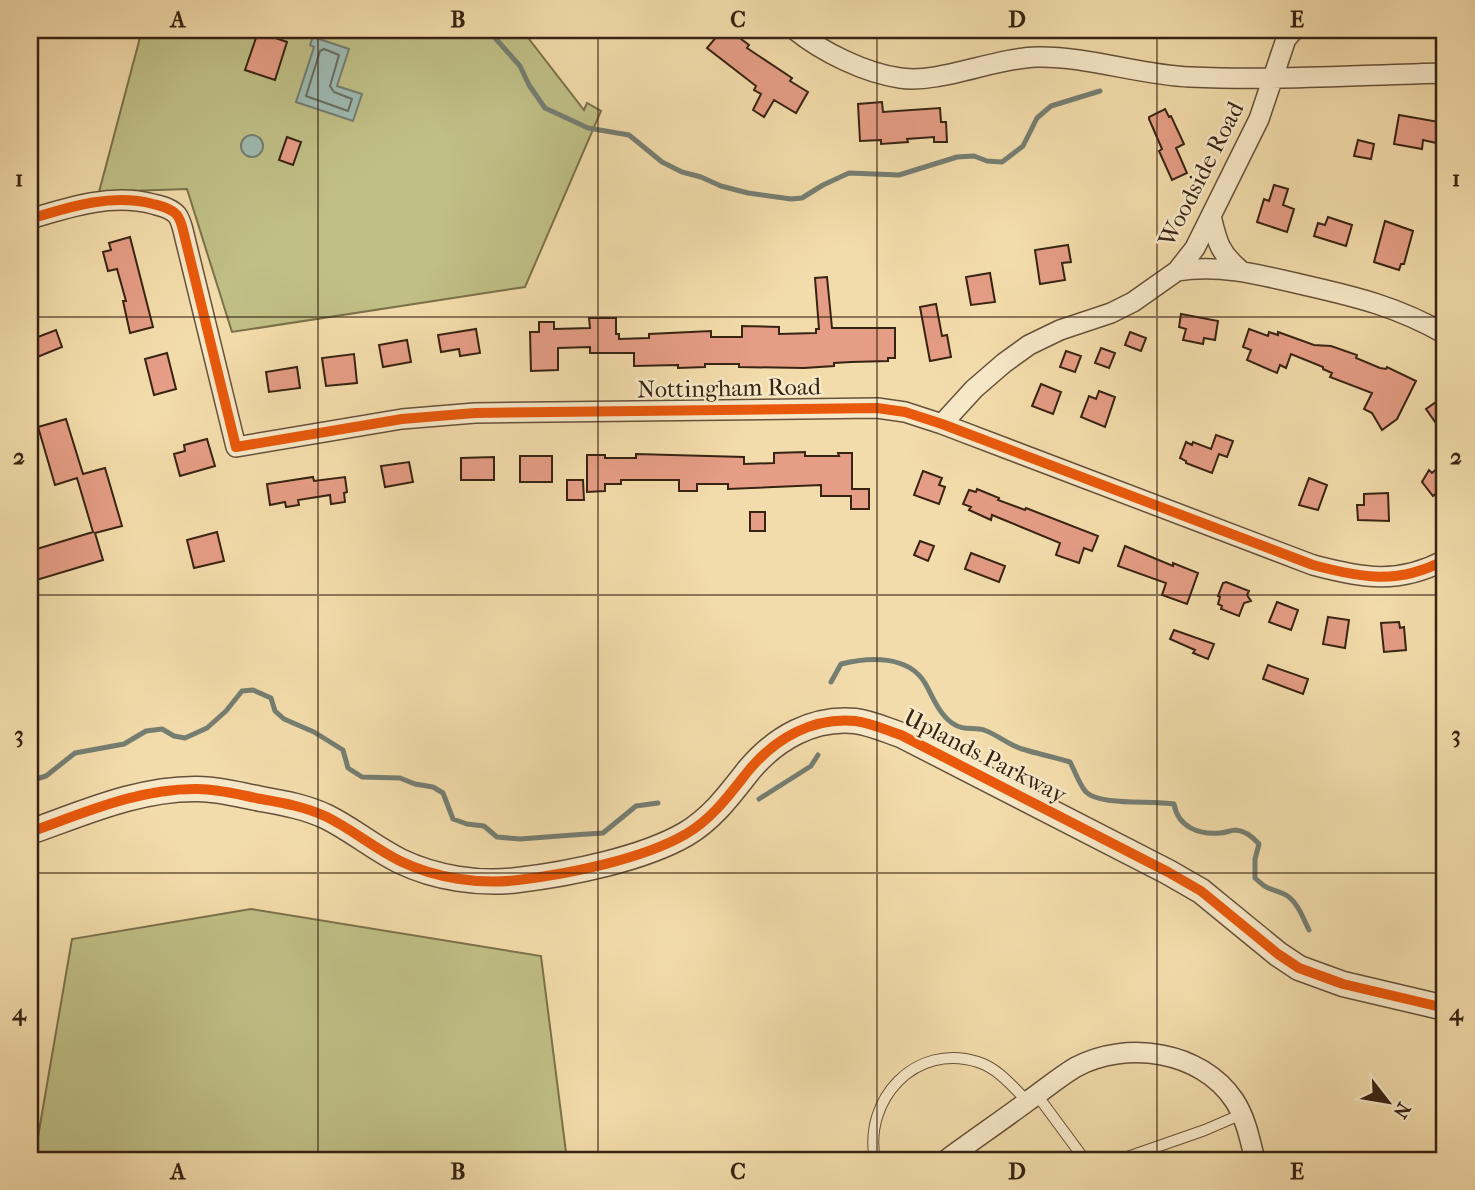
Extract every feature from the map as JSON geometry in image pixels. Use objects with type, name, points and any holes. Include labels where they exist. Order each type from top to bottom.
[{"type":"street","points":[[795,30],[832,55],[900,78],[922,78],[1008,60],[1038,57],[1161,75],[1273,78],[1445,73]]},
{"type":"street","name":"Woodside Road","points":[[942,424],[974,389],[1029,345],[1133,302],[1177,271],[1195,248],[1259,119],[1286,39],[1294,30]]},
{"type":"street","name":"Nottingham Road","points":[[30,219],[69,207],[114,200],[144,202],[167,208],[177,216],[183,230],[236,447],[401,419],[475,413],[877,408],[905,412],[942,424],[1313,565],[1373,578],[1405,574],[1432,567],[1445,560]]},
{"type":"street","points":[[1211,216],[1217,242],[1224,256],[1239,269]]},
{"type":"street","points":[[1177,271],[1199,268],[1239,269],[1375,301],[1445,334]]},
{"type":"street","name":"Uplands Parkway","points":[[30,832],[145,794],[200,788],[303,807],[349,828],[398,860],[419,869],[469,880],[516,880],[620,860],[687,834],[723,804],[769,748],[790,734],[811,725],[856,721],[901,735],[1168,872],[1201,891],[1299,968],[1343,984],[1445,1008]]},
{"type":"street","points":[[956,1157],[1032,1098],[1087,1062],[1116,1055],[1147,1053],[1174,1058],[1199,1068],[1227,1091],[1242,1114],[1255,1160]]},
{"type":"lane","points":[[874,1160],[872,1135],[880,1105],[888,1091],[903,1076],[930,1062],[963,1059],[989,1067],[1032,1098],[1084,1160]]},
{"type":"lane","points":[[1119,1160],[1242,1114]]},
{"type":"green space","points":[[142,30],[522,30],[584,110],[587,103],[601,111],[525,287],[232,332],[187,189],[99,192]]},
{"type":"green space","points":[[251,909],[541,956],[567,1160],[34,1160],[72,939]]},
{"type":"water","points":[[313,37],[349,49],[337,86],[362,94],[353,121],[296,102],[314,47],[310,45]]},
{"type":"water","points":[[252,135],[260,138],[263,146],[260,154],[252,157],[244,154],[241,146],[244,138]]},
{"type":"building","points":[[722,30],[731,36],[733,33],[749,45],[747,48],[808,92],[796,113],[774,100],[764,117],[753,110],[761,94],[754,90],[756,86],[707,48]]},
{"type":"building","points":[[258,32],[287,42],[275,80],[245,70]]},
{"type":"building","points":[[882,102],[883,112],[940,108],[941,122],[946,122],[947,142],[934,142],[934,137],[881,144],[881,140],[860,141],[858,104]]},
{"type":"building","points":[[1165,109],[1184,144],[1176,148],[1187,173],[1172,180],[1149,119]]},
{"type":"building","points":[[1399,115],[1445,123],[1445,145],[1423,140],[1422,149],[1394,144]]},
{"type":"building","points":[[287,137],[301,142],[293,165],[279,160]]},
{"type":"building","points":[[1358,140],[1374,144],[1371,159],[1354,156]]},
{"type":"building","points":[[1274,185],[1288,189],[1283,205],[1294,209],[1287,232],[1257,222],[1264,199],[1269,201]]},
{"type":"building","points":[[1328,217],[1352,225],[1346,246],[1314,236],[1318,223],[1325,225]]},
{"type":"building","points":[[1385,221],[1413,231],[1404,264],[1401,264],[1399,270],[1374,262]]},
{"type":"building","points":[[130,237],[153,327],[130,333],[123,301],[126,301],[117,269],[108,271],[103,252],[111,250],[109,243]]},
{"type":"building","points":[[1068,245],[1071,262],[1062,263],[1065,280],[1040,284],[1035,250]]},
{"type":"building","points":[[990,273],[995,302],[971,305],[966,277]]},
{"type":"building","points":[[827,277],[832,328],[895,328],[895,358],[888,358],[888,361],[834,363],[834,366],[804,368],[705,364],[705,367],[678,368],[678,365],[634,366],[634,353],[590,353],[590,347],[558,348],[558,370],[531,371],[530,332],[539,332],[539,322],[554,322],[554,329],[590,328],[589,318],[616,318],[616,334],[619,334],[619,339],[649,338],[649,334],[711,331],[711,337],[742,337],[742,326],[779,327],[779,334],[816,333],[816,329],[819,329],[815,278]]},
{"type":"building","points":[[936,304],[942,336],[947,335],[951,357],[930,361],[920,307]]},
{"type":"building","points":[[1181,314],[1218,321],[1215,340],[1204,338],[1203,344],[1183,340],[1186,329],[1179,327]]},
{"type":"building","points":[[476,329],[480,353],[460,356],[459,349],[441,352],[438,335]]},
{"type":"building","points":[[1249,329],[1268,336],[1269,332],[1278,335],[1278,332],[1314,345],[1331,346],[1416,381],[1397,419],[1382,430],[1372,413],[1364,409],[1372,393],[1330,377],[1332,373],[1323,367],[1291,354],[1286,368],[1280,365],[1277,373],[1247,360],[1251,350],[1243,347]]},
{"type":"building","points":[[56,330],[62,347],[30,360],[30,340]]},
{"type":"building","points":[[1130,332],[1146,338],[1141,351],[1125,345]]},
{"type":"building","points":[[407,340],[411,362],[383,367],[379,345]]},
{"type":"building","points":[[1101,348],[1115,353],[1109,368],[1095,363]]},
{"type":"building","points":[[1066,351],[1081,356],[1075,372],[1060,367]]},
{"type":"building","points":[[167,353],[176,389],[154,395],[145,359]]},
{"type":"building","points":[[354,354],[357,383],[326,386],[322,358]]},
{"type":"building","points":[[297,367],[300,388],[269,392],[266,372]]},
{"type":"building","points":[[1041,384],[1061,392],[1053,414],[1032,406]]},
{"type":"building","points":[[1099,391],[1115,397],[1105,427],[1081,417],[1089,396],[1096,399]]},
{"type":"building","points":[[1439,400],[1445,409],[1445,436],[1426,409]]},
{"type":"building","points":[[66,419],[83,474],[105,468],[122,526],[95,533],[103,560],[30,582],[30,551],[93,532],[77,478],[55,485],[38,427]]},
{"type":"building","points":[[1216,435],[1233,441],[1227,457],[1219,454],[1212,473],[1180,458],[1186,442],[1211,449]]},
{"type":"building","points":[[207,439],[215,466],[180,476],[174,454],[185,451],[184,445]]},
{"type":"building","points":[[805,452],[805,456],[839,456],[838,453],[852,453],[852,489],[869,489],[869,509],[851,509],[851,496],[821,496],[821,485],[728,489],[728,484],[697,484],[697,491],[679,491],[679,480],[621,480],[621,484],[605,484],[605,491],[587,492],[587,455],[605,455],[605,458],[636,458],[636,454],[744,457],[744,464],[774,463],[774,453]]},
{"type":"building","points":[[520,456],[552,456],[552,482],[520,482]]},
{"type":"building","points":[[494,457],[494,480],[461,480],[461,458]]},
{"type":"building","points":[[409,462],[413,482],[385,487],[381,466]]},
{"type":"building","points":[[1445,462],[1445,486],[1433,496],[1422,482],[1429,470],[1432,473]]},
{"type":"building","points":[[923,471],[942,478],[939,485],[945,487],[939,504],[914,495]]},
{"type":"building","points":[[313,477],[314,481],[345,477],[345,502],[331,504],[330,495],[298,500],[299,505],[286,507],[285,502],[270,505],[267,484]]},
{"type":"building","points":[[1309,478],[1327,485],[1318,510],[1299,505]]},
{"type":"building","points":[[567,480],[583,480],[584,500],[567,500]]},
{"type":"building","points":[[977,489],[999,498],[998,500],[1098,536],[1092,551],[1084,548],[1079,563],[1056,555],[1060,543],[992,515],[991,520],[969,510],[971,507],[963,504],[969,490],[976,492]]},
{"type":"building","points":[[1388,493],[1389,521],[1358,520],[1357,505],[1364,505],[1364,494]]},
{"type":"building","points":[[750,512],[765,512],[765,531],[750,531]]},
{"type":"building","points":[[217,532],[224,561],[194,568],[187,540]]},
{"type":"building","points":[[920,541],[934,546],[928,561],[914,555]]},
{"type":"building","points":[[1125,546],[1173,566],[1173,563],[1198,573],[1187,604],[1162,595],[1166,583],[1118,566]]},
{"type":"building","points":[[971,553],[1005,566],[999,582],[965,569]]},
{"type":"building","points":[[1223,583],[1249,591],[1247,595],[1251,601],[1244,603],[1239,616],[1221,609],[1222,606],[1218,604],[1218,596]]},
{"type":"building","points":[[1277,602],[1298,610],[1291,630],[1269,622]]},
{"type":"building","points":[[1328,617],[1349,620],[1345,648],[1323,644]]},
{"type":"building","points":[[1399,622],[1400,628],[1404,627],[1406,650],[1384,652],[1381,623]]},
{"type":"building","points":[[1174,630],[1214,644],[1208,659],[1170,639]]},
{"type":"building","points":[[1268,665],[1308,679],[1303,694],[1263,679]]},
{"type":"waterway","points":[[488,30],[520,66],[545,108],[588,128],[629,135],[662,162],[682,172],[748,193],[791,199],[802,198],[849,173],[899,175],[957,157],[974,156],[987,161],[1002,162],[1023,146],[1037,118],[1051,106],[1100,91]]},
{"type":"waterway","points":[[831,682],[841,664],[864,660],[899,663],[918,674],[940,710],[952,723],[964,728],[984,730],[1017,747],[1070,762],[1086,792],[1093,796],[1114,801],[1174,804],[1180,819],[1197,831],[1222,833],[1236,830],[1246,833],[1259,844],[1255,859],[1255,878],[1266,887],[1293,900],[1309,930]]},
{"type":"waterway","points":[[30,781],[46,776],[75,753],[124,744],[146,731],[162,729],[174,736],[185,738],[207,728],[226,711],[242,691],[253,690],[271,698],[275,711],[284,719],[314,732],[343,750],[348,768],[362,777],[400,778],[433,787],[443,793],[453,819],[484,826],[497,837],[520,839],[603,833],[636,806],[658,803]]},
{"type":"waterway","points":[[759,799],[811,766],[818,755]]},
{"type":"cycle path","points":[[30,219],[91,203],[122,200],[159,206],[177,215],[183,230],[236,447],[402,419],[475,413],[877,408],[905,412],[942,424],[1313,565],[1380,577],[1411,573],[1445,560]]},
{"type":"cycle path","points":[[30,832],[133,797],[176,790],[206,789],[311,811],[337,822],[400,861],[443,876],[488,882],[538,877],[605,864],[669,843],[705,821],[749,770],[783,739],[825,722],[855,721],[901,735],[1168,872],[1201,891],[1299,968],[1343,984],[1445,1008]]}]
